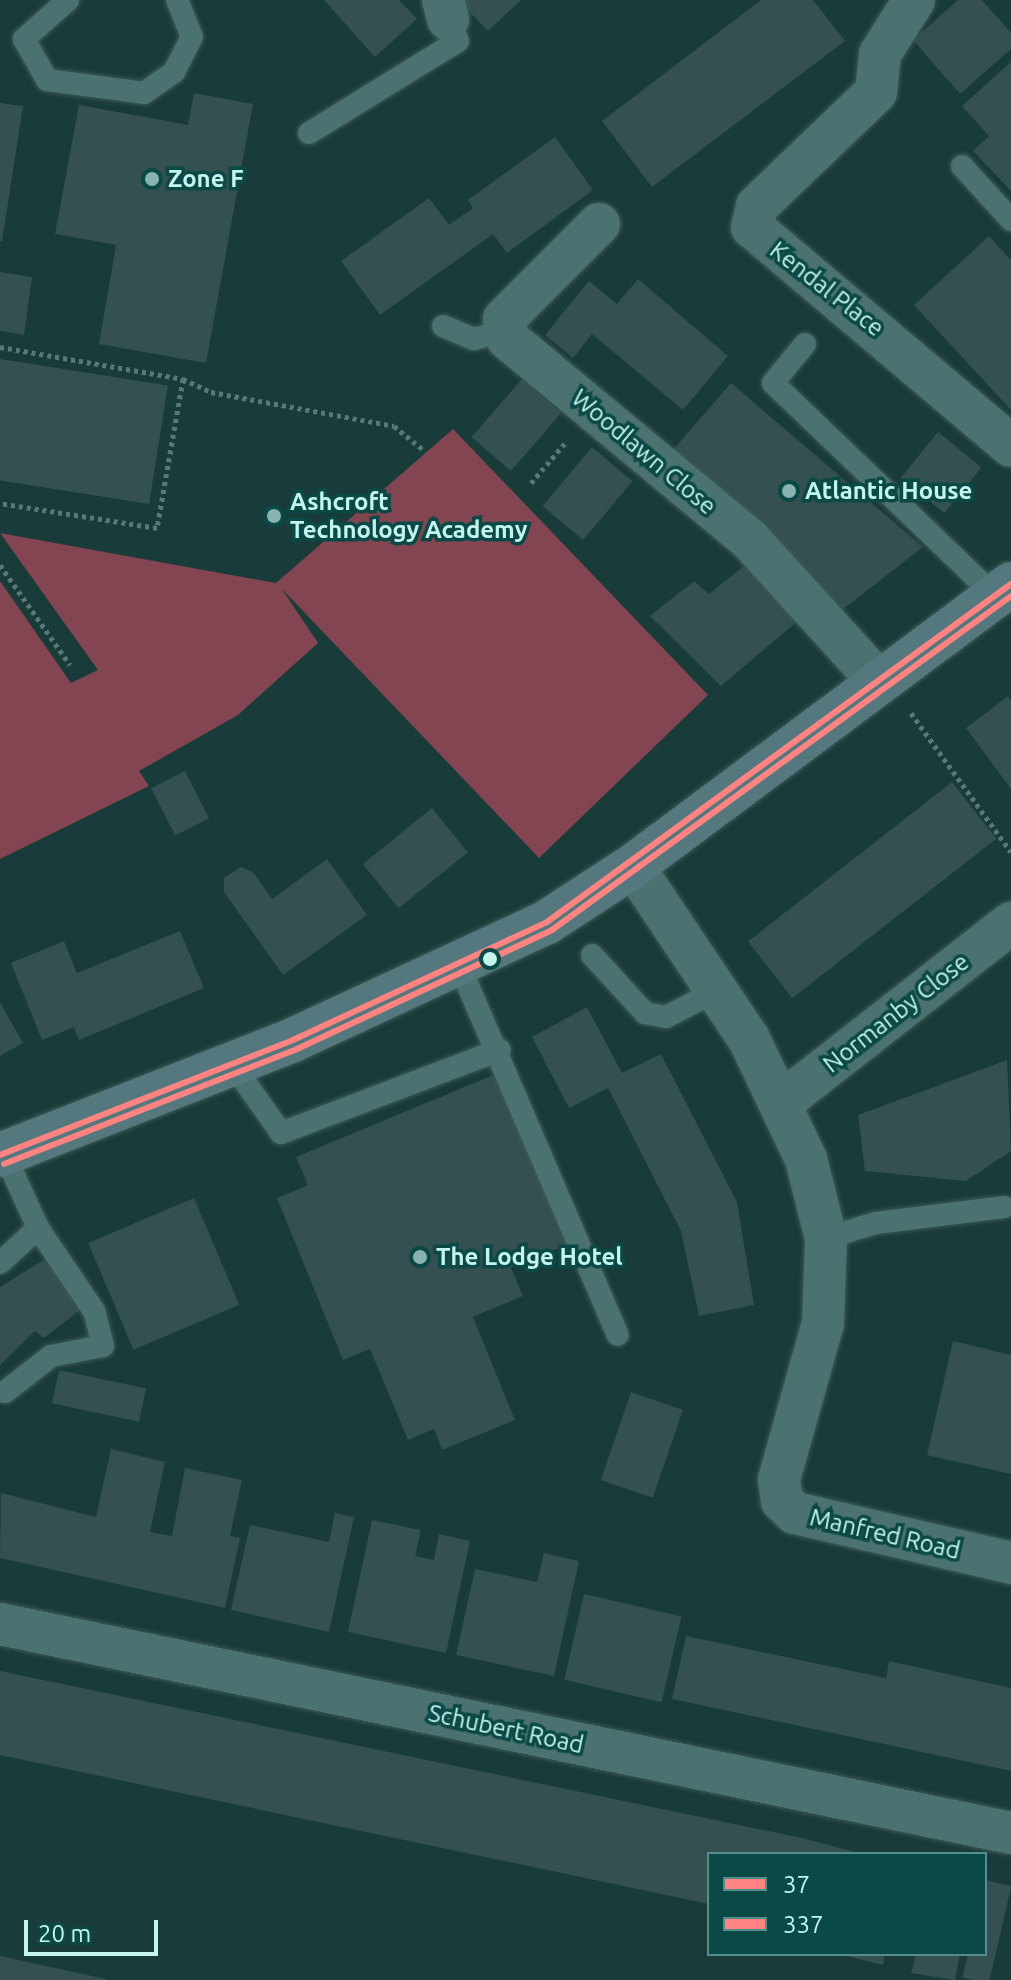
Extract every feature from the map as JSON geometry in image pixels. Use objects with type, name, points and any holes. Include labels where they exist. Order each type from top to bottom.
[{"type":"highway","points":[[2,1154],[460,967],[633,866],[892,694],[1003,590]]},
{"type":"street","name":"Kendal Place","points":[[914,0],[880,54],[876,92],[757,206],[752,227],[1011,446]]},
{"type":"street","points":[[506,330],[504,319],[599,224]]},
{"type":"street","name":"Woodlawn Close","points":[[506,330],[592,411],[750,540],[892,694]]},
{"type":"street","name":"Manfred Road","points":[[633,866],[718,990],[782,1102],[826,1238],[823,1323],[779,1480],[782,1501],[795,1513],[1011,1563]]},
{"type":"street","name":"Normanby Close","points":[[782,1102],[1011,923]]},
{"type":"street","name":"Schubert Road","points":[[0,1624],[1011,1833]]},
{"type":"lane","points":[[68,0],[24,39],[47,80],[144,93],[174,72],[192,37],[177,0]]},
{"type":"lane","points":[[309,133],[458,41],[446,9]]},
{"type":"lane","points":[[962,166],[1011,220]]},
{"type":"lane","points":[[443,326],[474,339],[506,330]]},
{"type":"lane","points":[[805,344],[773,383],[1003,590]]},
{"type":"lane","points":[[592,955],[645,1013],[666,1017],[718,990]]},
{"type":"lane","points":[[460,967],[500,1050],[618,1335]]},
{"type":"lane","points":[[231,1062],[281,1133],[500,1050]]},
{"type":"lane","points":[[2,1154],[38,1228],[94,1311],[103,1346],[51,1356],[5,1392]]},
{"type":"lane","points":[[826,1238],[876,1223],[1004,1207]]},
{"type":"lane","points":[[0,1263],[38,1228]]},
{"type":"path","points":[[0,347],[183,379],[211,392],[394,426],[425,451]]},
{"type":"path","points":[[0,503],[157,528],[183,379]]},
{"type":"path","points":[[531,483],[592,411]]},
{"type":"path","points":[[0,565],[70,665]]},
{"type":"path","points":[[892,694],[1011,852]]},
{"type":"shaded area","points":[[453,429],[708,695],[539,858],[282,589],[318,643],[238,715],[139,771],[149,786],[0,859],[0,581],[71,683],[98,670],[0,533],[276,583]]},
{"type":"building","points":[[324,0],[399,0],[417,19],[375,57]]},
{"type":"building","points":[[458,0],[521,0],[488,31]]},
{"type":"building","points":[[761,0],[813,0],[845,41],[652,187],[602,121]]},
{"type":"building","points":[[958,0],[982,0],[1011,33],[1011,49],[960,94],[913,40]]},
{"type":"building","points":[[1011,62],[1011,191],[973,151],[989,136],[962,106]]},
{"type":"building","name":"Zone F","points":[[194,93],[253,104],[206,363],[99,344],[116,245],[55,234],[79,105],[188,125]]},
{"type":"building","points":[[0,103],[23,106],[2,242],[0,241]]},
{"type":"building","points":[[555,137],[593,190],[507,253],[493,234],[380,315],[341,261],[429,198],[449,225],[473,208],[468,200]]},
{"type":"building","points":[[989,236],[1011,260],[1011,410],[914,305]]},
{"type":"building","points":[[0,272],[32,277],[24,335],[0,331]]},
{"type":"building","points":[[638,279],[728,356],[683,410],[592,334],[573,358],[545,335],[589,281],[617,304]]},
{"type":"building","points":[[0,359],[168,386],[149,504],[0,480]]},
{"type":"building","points":[[522,379],[561,413],[511,471],[471,437]]},
{"type":"building","name":"Atlantic House","points":[[731,383],[923,547],[842,610],[672,451]]},
{"type":"building","points":[[938,432],[982,467],[944,513],[901,478]]},
{"type":"building","points":[[592,447],[633,481],[583,540],[543,506]]},
{"type":"building","points":[[749,562],[800,619],[721,686],[650,616],[694,581],[709,594]]},
{"type":"building","points":[[1008,696],[1011,701],[1011,789],[966,728]]},
{"type":"building","points":[[185,771],[209,818],[175,835],[151,788]]},
{"type":"building","points":[[952,782],[996,839],[792,998],[748,941]]},
{"type":"building","points":[[432,808],[468,852],[399,908],[363,864]]},
{"type":"building","points":[[327,859],[367,915],[283,975],[224,892],[224,878],[241,867],[253,872],[272,899]]},
{"type":"building","points":[[180,931],[204,988],[79,1040],[74,1027],[42,1040],[11,963],[64,941],[77,973]]},
{"type":"building","points":[[0,1002],[23,1043],[0,1056]]},
{"type":"building","points":[[587,1007],[622,1073],[661,1054],[737,1202],[754,1305],[699,1316],[681,1231],[608,1088],[569,1108],[532,1037]]},
{"type":"building","points":[[1007,1060],[1011,1151],[966,1181],[865,1171],[858,1115]]},
{"type":"building","name":"The Lodge Hotel","points":[[496,1074],[567,1245],[511,1268],[523,1296],[473,1317],[515,1420],[442,1450],[434,1429],[408,1440],[370,1349],[343,1360],[277,1198],[308,1185],[296,1157]]},
{"type":"building","points":[[194,1198],[239,1305],[133,1350],[88,1243]]},
{"type":"building","points":[[47,1258],[84,1307],[44,1338],[35,1331],[0,1365],[0,1287]]},
{"type":"building","points":[[953,1341],[1011,1355],[1011,1474],[927,1455]]},
{"type":"building","points":[[59,1370],[146,1389],[139,1422],[52,1403]]},
{"type":"building","points":[[631,1392],[683,1410],[653,1498],[601,1480]]},
{"type":"building","points":[[111,1449],[165,1462],[150,1532],[172,1536],[185,1468],[242,1480],[230,1536],[240,1538],[225,1608],[0,1558],[1,1493],[96,1517]]},
{"type":"building","points":[[335,1513],[354,1517],[329,1632],[231,1610],[250,1525],[329,1542]]},
{"type":"building","points":[[372,1520],[421,1530],[415,1556],[434,1560],[439,1534],[470,1541],[446,1653],[348,1632]]},
{"type":"building","points":[[544,1553],[579,1561],[554,1676],[456,1655],[475,1569],[537,1582]]},
{"type":"building","points":[[584,1594],[681,1616],[662,1702],[564,1680]]},
{"type":"building","points":[[686,1636],[886,1678],[889,1661],[1011,1688],[1011,1771],[672,1699]]},
{"type":"building","points":[[0,1671],[806,1839],[855,1852],[707,1852],[707,1904],[0,1755]]},
{"type":"building","points":[[987,1880],[1011,1886],[990,1980],[963,1977],[967,1956],[987,1956]]},
{"type":"building","points":[[0,1956],[106,1979],[106,1980],[0,1980]]},
{"type":"building","points":[[847,1956],[885,1956],[883,1965]]},
{"type":"building","points":[[915,1956],[960,1956],[955,1980],[911,1973]]},
{"type":"transit line","name":"37","points":[[0,1155],[293,1040],[547,922],[1011,584]]},
{"type":"transit line","name":"337","points":[[4,1164],[297,1049],[552,930],[1011,596]]},
{"type":"place","name":"Zone F","points":[[152,179]]},
{"type":"place","name":"Atlantic House","points":[[789,491]]},
{"type":"place","name":"Ashcroft Technology Academy","points":[[274,516]]},
{"type":"place","name":"The Lodge Hotel","points":[[420,1257]]}]
